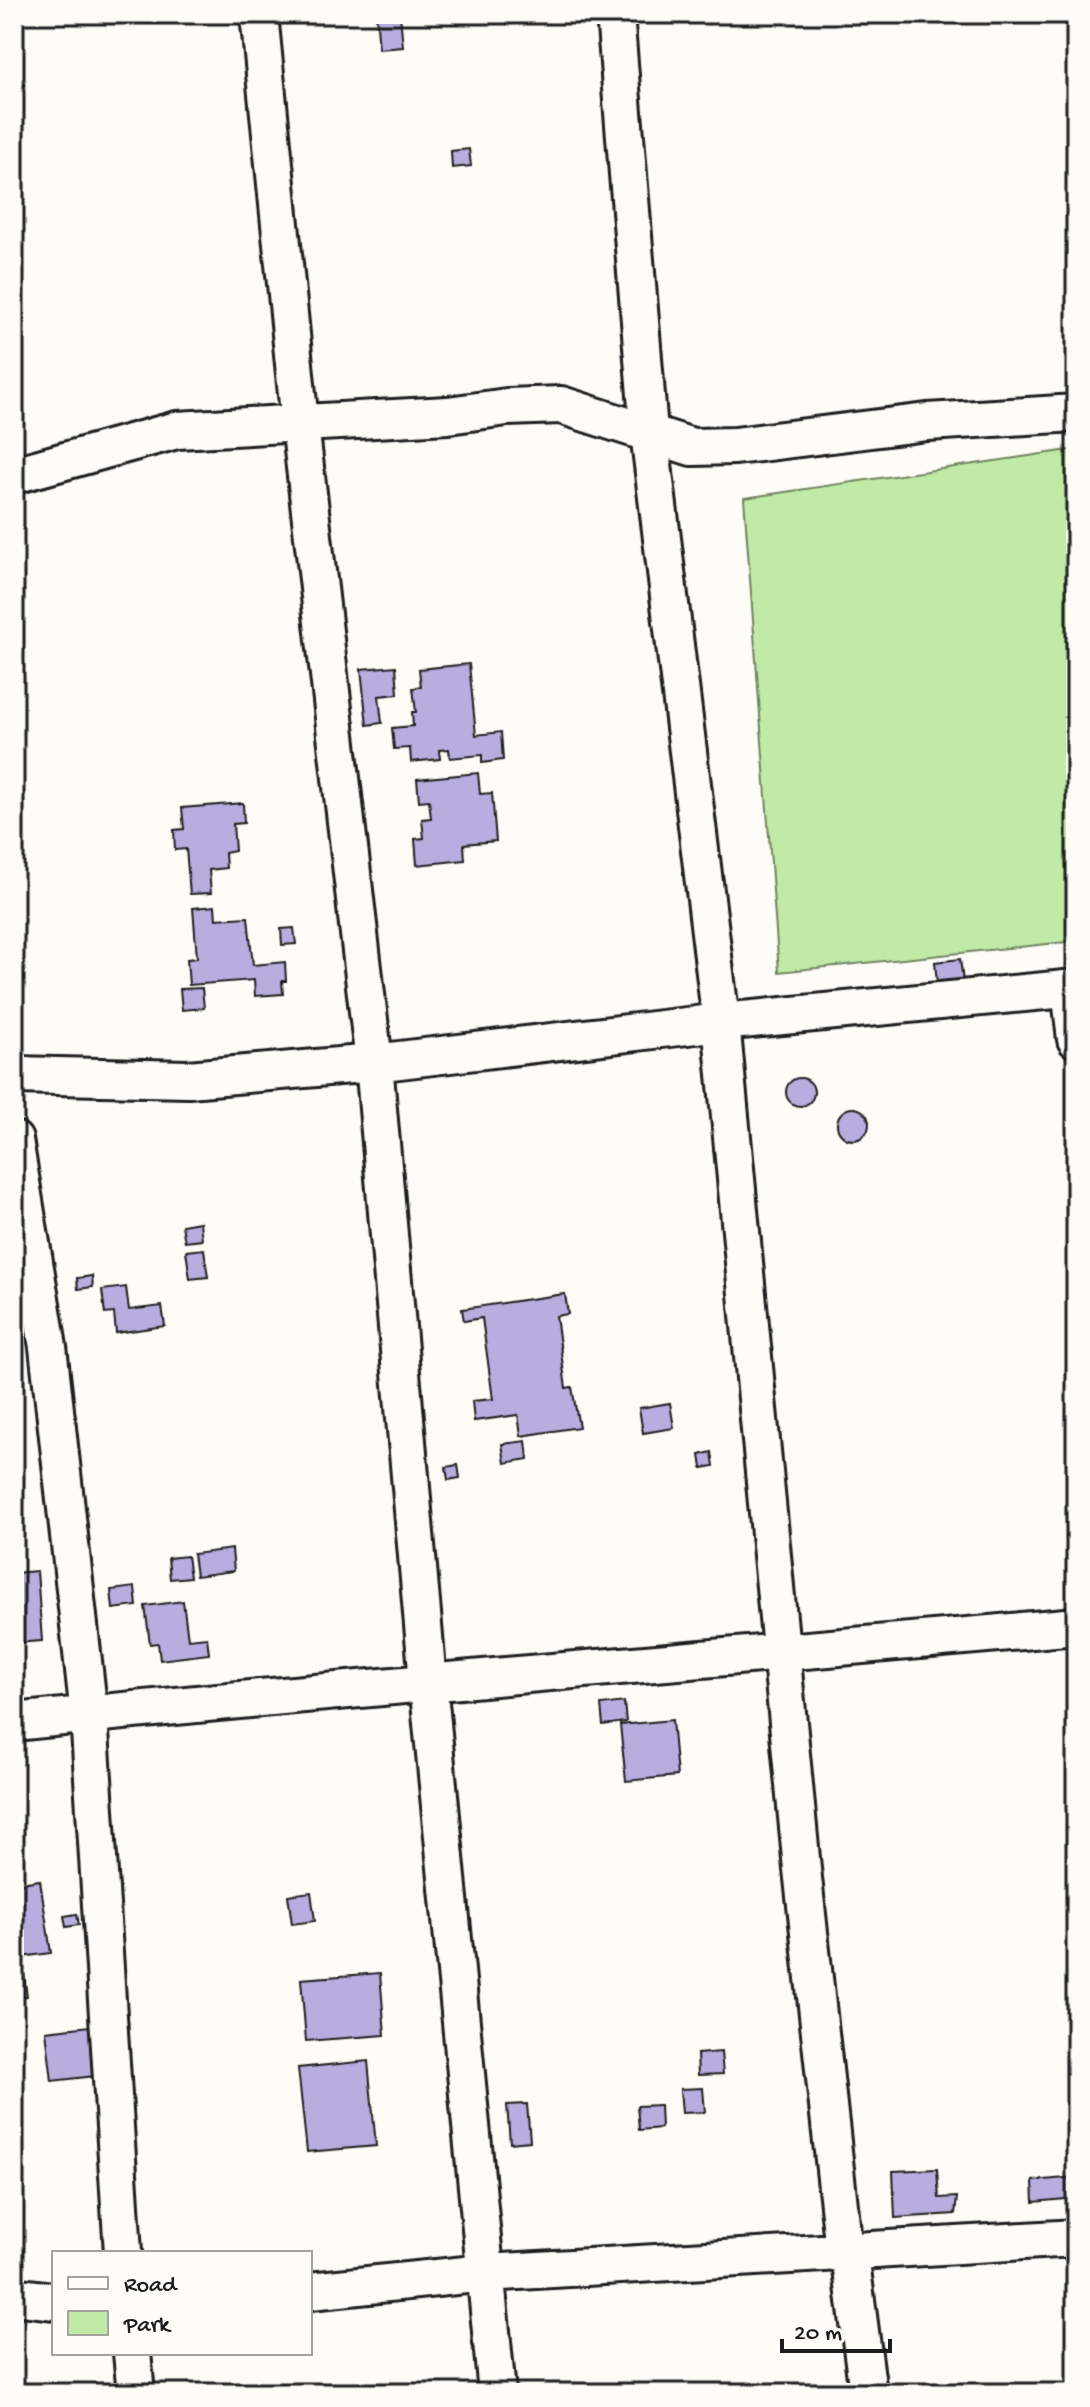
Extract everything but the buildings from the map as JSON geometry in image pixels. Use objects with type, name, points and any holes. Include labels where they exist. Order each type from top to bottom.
[{"type":"street","points":[[259,14],[300,424],[374,1063],[428,1682],[497,2393]]},
{"type":"street","points":[[615,14],[649,432],[721,1022],[802,1869],[844,2251],[851,2262],[868,2393]]},
{"type":"street","points":[[14,475],[177,430],[448,415],[507,407],[561,405],[692,447],[735,446],[927,422],[1076,413]]},
{"type":"street","points":[[14,1075],[188,1079],[374,1063],[721,1022],[1073,988],[1076,1039]]},
{"type":"street","points":[[14,1140],[48,1347],[89,1715],[123,2251]]},
{"type":"street","points":[[14,1722],[428,1682],[1076,1626]]},
{"type":"street","points":[[312,2291],[485,2273],[1076,2238]]},
{"type":"street","points":[[132,2355],[136,2393]]},
{"type":"green space","points":[[1076,449],[1076,941],[779,972],[744,498]]}]
